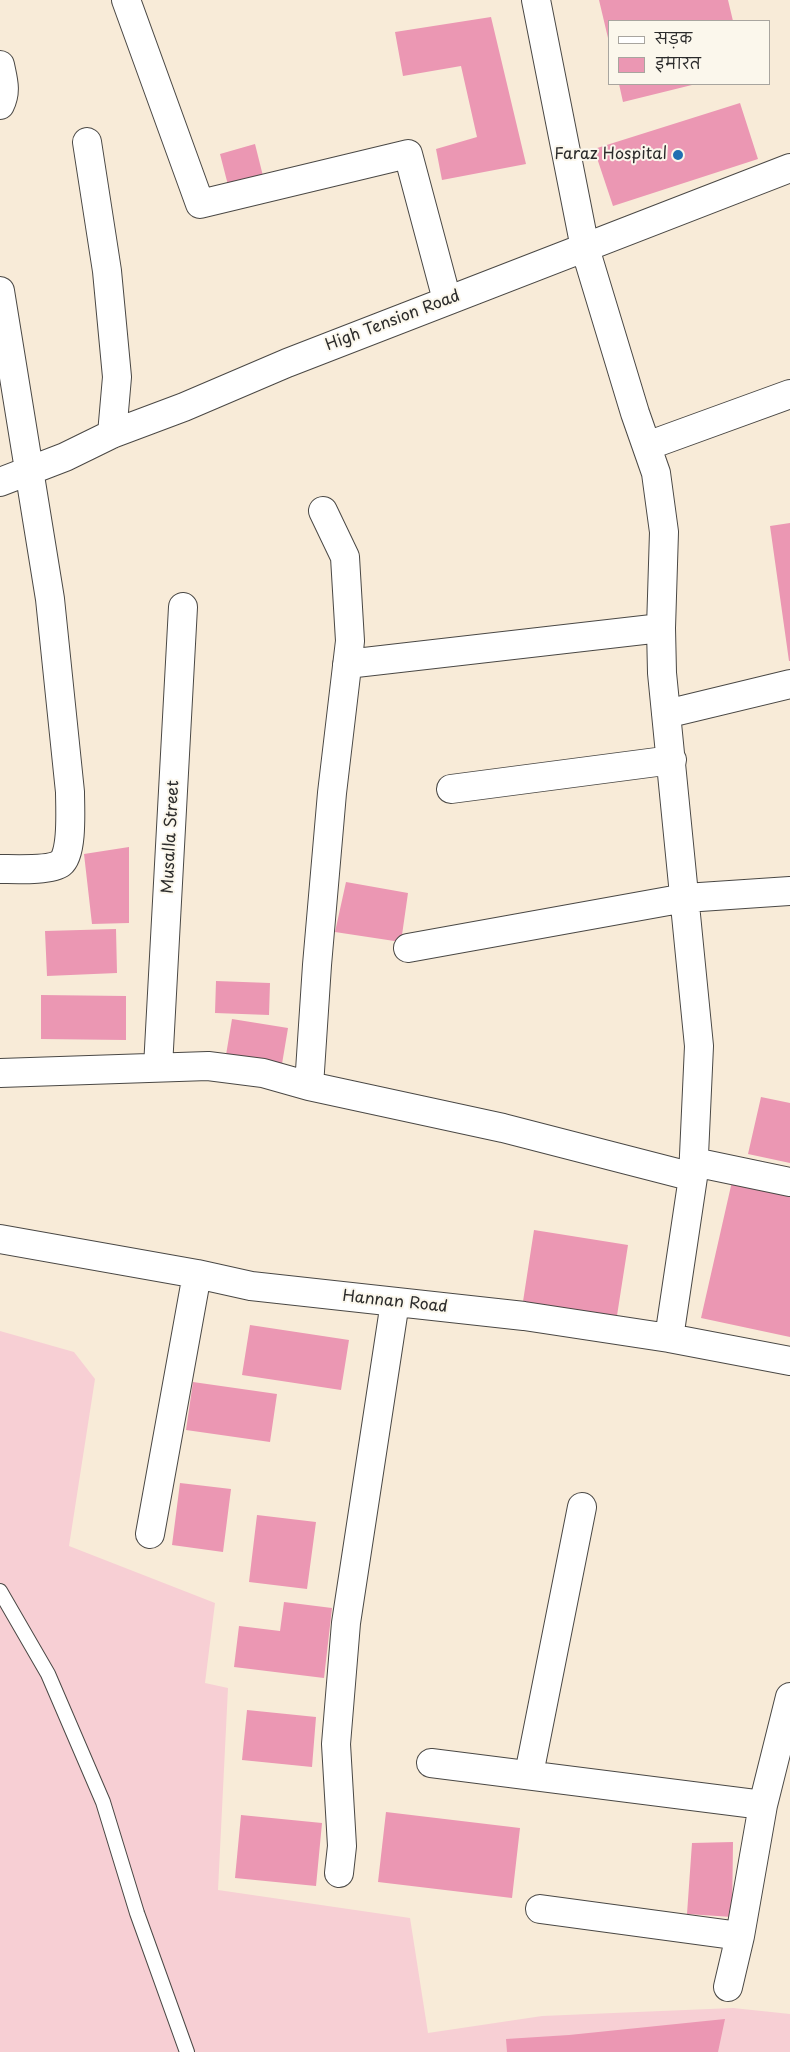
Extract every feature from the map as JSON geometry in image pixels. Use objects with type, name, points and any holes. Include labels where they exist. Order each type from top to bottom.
[{"type":"street","points":[[126,0],[200,204],[408,154],[447,300]]},
{"type":"street","points":[[536,0],[585,248],[656,473],[664,532],[661,628],[662,673],[699,1046],[694,1170],[669,1338]]},
{"type":"street","points":[[0,65],[5,89],[0,105]]},
{"type":"street","points":[[87,142],[106,271],[116,377],[117,392],[112,434]]},
{"type":"street","name":"High Tension Road","points":[[0,482],[65,457],[112,434],[184,407],[287,362],[790,168]]},
{"type":"street","points":[[0,291],[50,599],[70,792],[70,821],[66,857],[61,863],[52,866],[0,869]]},
{"type":"street","points":[[647,446],[790,394]]},
{"type":"street","points":[[308,1086],[328,841],[350,641],[345,556],[323,511]]},
{"type":"street","name":"Musalla Street","points":[[158,1067],[183,607]]},
{"type":"street","points":[[347,664],[661,628]]},
{"type":"street","points":[[666,714],[790,684]]},
{"type":"street","points":[[451,789],[672,760]]},
{"type":"street","points":[[408,948],[685,898],[790,891]]},
{"type":"street","points":[[0,1072],[217,1067],[263,1073],[308,1086],[694,1170],[790,1182]]},
{"type":"street","name":"Hannan Road","points":[[0,1239],[197,1274],[251,1286],[524,1316],[669,1338],[790,1361]]},
{"type":"street","points":[[150,1534],[197,1274]]},
{"type":"street","points":[[338,1873],[342,1846],[336,1744],[346,1623],[395,1302]]},
{"type":"street","points":[[529,1774],[582,1507]]},
{"type":"street","points":[[728,1987],[740,1936],[763,1805],[790,1697]]},
{"type":"street","points":[[431,1763],[763,1805]]},
{"type":"street","points":[[540,1909],[740,1936]]},
{"type":"lane","points":[[0,1591],[48,1674],[103,1802],[137,1913],[187,2052]]},
{"type":"shaded area","points":[[0,1331],[74,1352],[95,1379],[69,1546],[215,1603],[205,1683],[228,1688],[218,1890],[410,1918],[428,2033],[542,2016],[733,2008],[790,2014],[790,2052],[0,2052]]},
{"type":"building","points":[[599,0],[728,0],[733,20],[608,20],[608,38]]},
{"type":"building","points":[[491,17],[526,164],[442,180],[436,149],[477,137],[461,66],[403,76],[395,32]]},
{"type":"building","points":[[619,85],[692,85],[623,102]]},
{"type":"building","points":[[740,103],[758,159],[613,206],[594,149]]},
{"type":"building","points":[[255,144],[264,180],[229,189],[220,154]]},
{"type":"building","points":[[790,523],[790,661],[789,661],[770,526]]},
{"type":"building","points":[[129,847],[129,923],[92,924],[84,854]]},
{"type":"building","points":[[346,882],[408,893],[401,942],[335,932]]},
{"type":"building","points":[[116,929],[117,973],[47,976],[45,931]]},
{"type":"building","points":[[216,981],[270,983],[269,1015],[215,1013]]},
{"type":"building","points":[[41,995],[126,996],[126,1040],[41,1039]]},
{"type":"building","points":[[232,1019],[288,1028],[282,1064],[226,1055]]},
{"type":"building","points":[[761,1097],[790,1103],[790,1163],[748,1154]]},
{"type":"building","points":[[733,1177],[790,1190],[790,1337],[701,1318]]},
{"type":"building","points":[[534,1230],[628,1245],[616,1322],[522,1308]]},
{"type":"building","points":[[250,1325],[349,1340],[341,1390],[242,1375]]},
{"type":"building","points":[[193,1382],[277,1394],[270,1442],[186,1430]]},
{"type":"building","points":[[180,1483],[231,1489],[223,1552],[172,1545]]},
{"type":"building","points":[[257,1515],[316,1522],[307,1589],[249,1582]]},
{"type":"building","points":[[284,1602],[332,1608],[324,1678],[234,1667],[239,1626],[280,1631]]},
{"type":"building","points":[[247,1710],[316,1717],[312,1767],[242,1760]]},
{"type":"building","points":[[386,1812],[520,1828],[512,1898],[378,1882]]},
{"type":"building","points":[[241,1815],[322,1823],[316,1886],[235,1878]]},
{"type":"building","points":[[733,1842],[732,1917],[687,1914],[692,1843]]},
{"type":"building","points":[[725,2019],[718,2052],[507,2052],[506,2039],[569,2035]]},
{"type":"place","name":"Faraz Hospital","points":[[678,155]]}]
